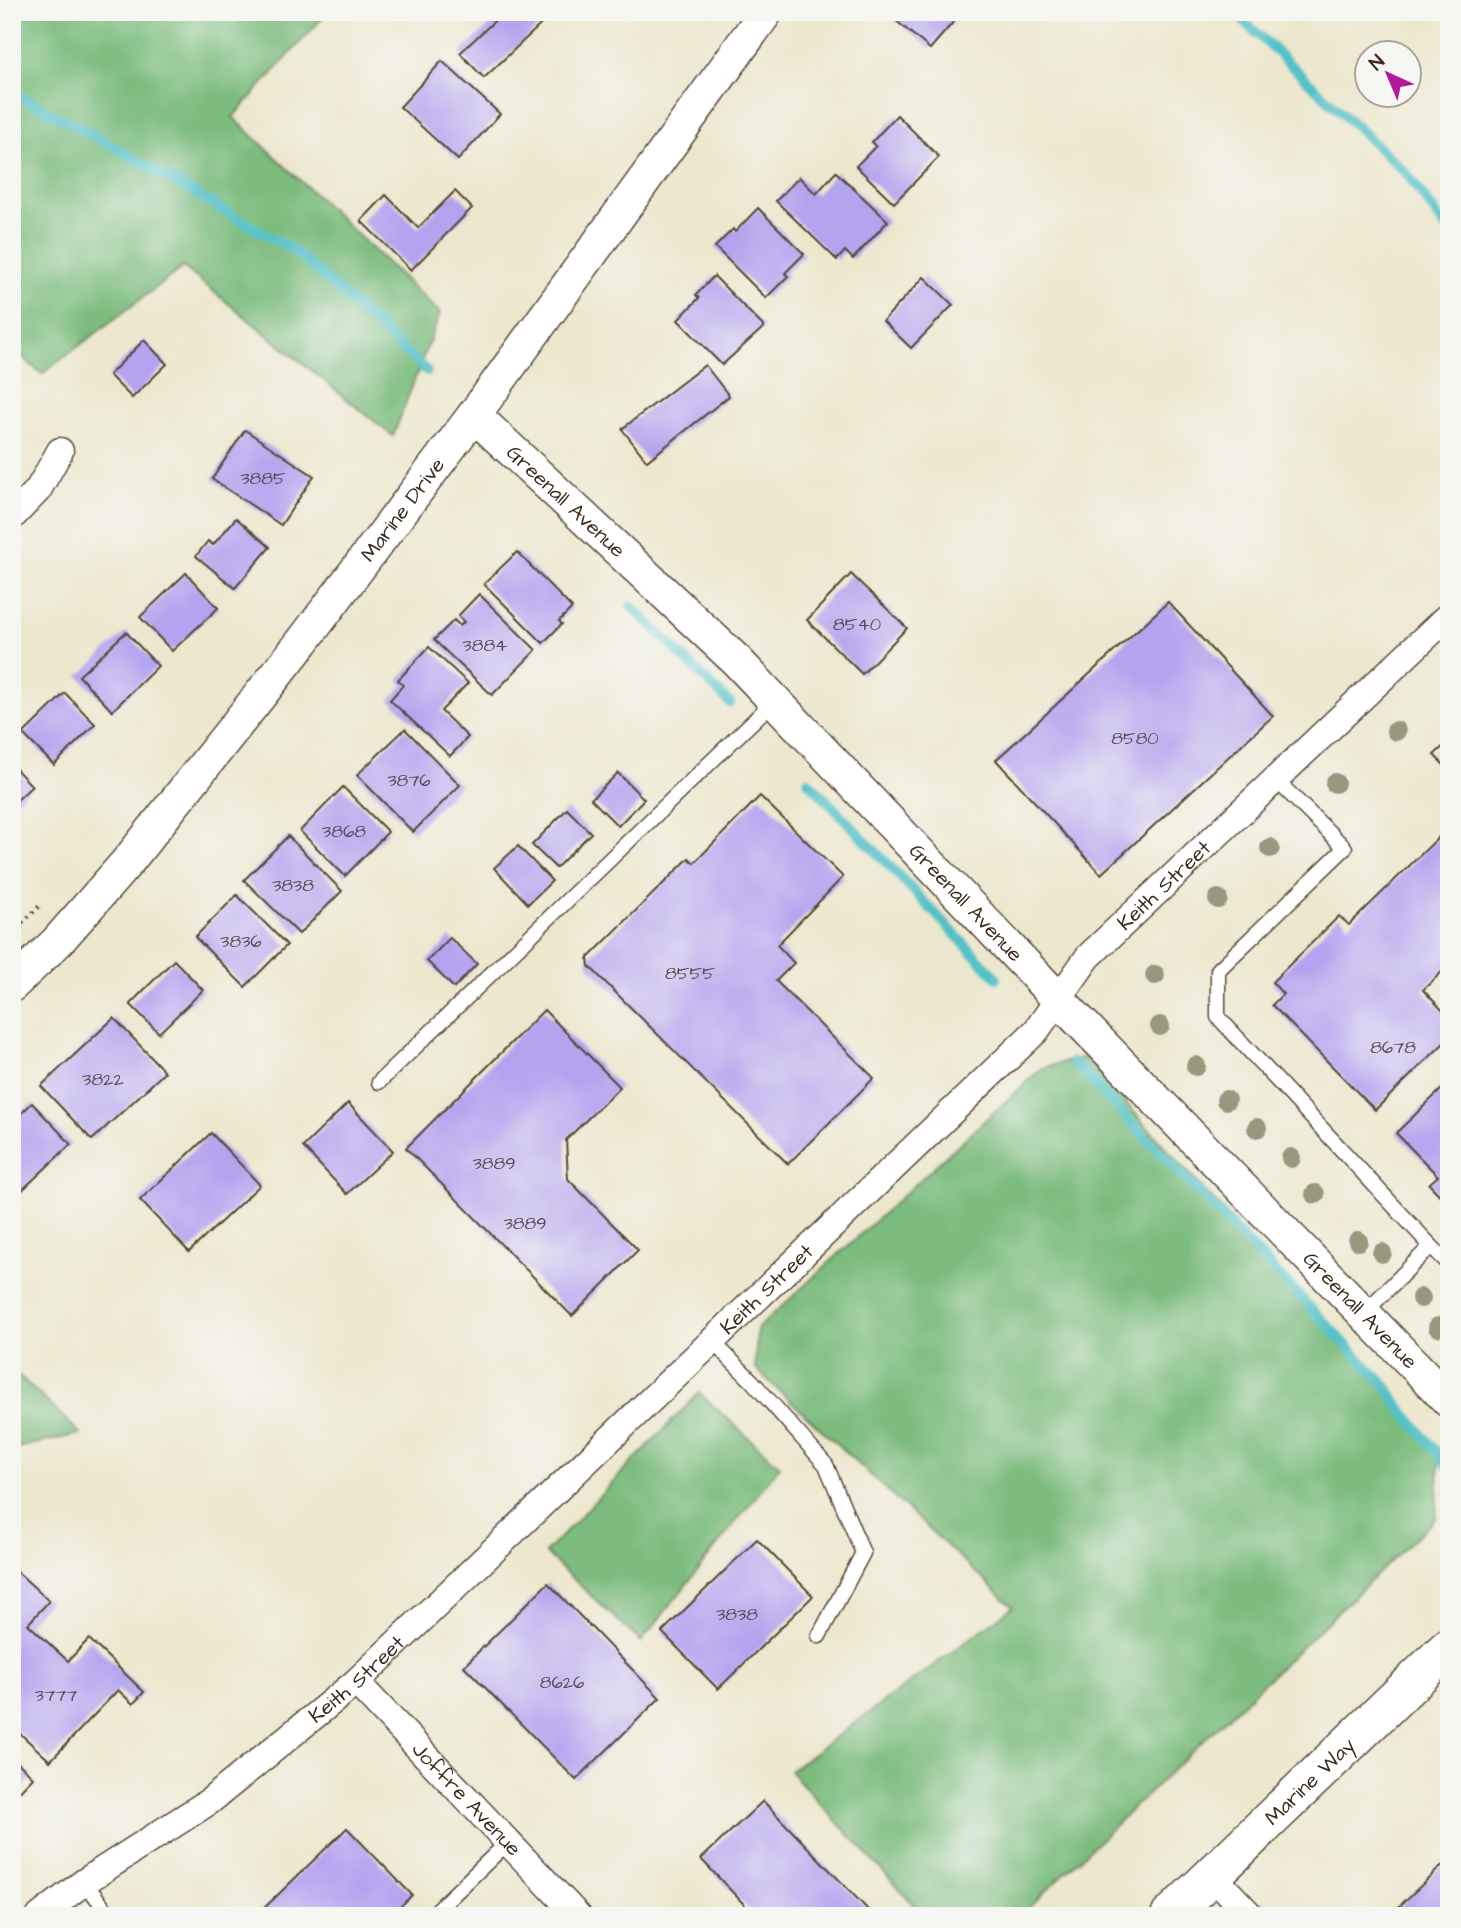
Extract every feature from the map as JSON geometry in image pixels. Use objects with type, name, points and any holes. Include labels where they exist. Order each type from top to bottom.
[{"type":"main road","name":"Marine Way","points":[[1170,1916],[1449,1647]]},
{"type":"street","name":"Marine Drive","points":[[12,985],[57,942],[129,860],[303,641],[474,415],[766,12]]},
{"type":"street","name":"Greenall Avenue","points":[[474,415],[737,661],[1058,999],[1449,1401]]},
{"type":"street","points":[[12,517],[38,490],[60,451]]},
{"type":"street","name":"Keith Street","points":[[40,1916],[84,1882],[210,1801],[356,1682],[1036,1031],[1088,957],[1449,615]]},
{"type":"street","name":"Joffre Avenue","points":[[356,1682],[578,1916]]},
{"type":"street","points":[[1212,1875],[1251,1916]]},
{"type":"lane","points":[[379,1082],[774,701]]},
{"type":"lane","points":[[1274,778],[1345,848],[1218,970],[1218,1017],[1449,1264]]},
{"type":"lane","points":[[1365,1312],[1431,1246]]},
{"type":"lane","points":[[713,1342],[826,1465],[863,1553],[819,1636]]},
{"type":"lane","points":[[430,1916],[508,1842]]},
{"type":"lane","points":[[84,1882],[111,1916]]},
{"type":"green space","points":[[12,12],[328,12],[233,117],[440,313],[393,436],[183,267],[42,374],[12,348]]},
{"type":"green space","points":[[1084,1057],[1440,1451],[1436,1518],[1020,1916],[924,1916],[790,1771],[1013,1607],[755,1368],[757,1329],[1042,1068]]},
{"type":"green space","points":[[12,1369],[81,1434],[12,1449]]},
{"type":"green space","points":[[699,1393],[780,1466],[641,1642],[545,1553]]},
{"type":"building","points":[[504,12],[554,12],[484,78],[460,53]]},
{"type":"building","points":[[900,12],[962,12],[930,49],[894,19]]},
{"type":"building","points":[[442,61],[500,114],[458,160],[400,107]]},
{"type":"building","points":[[897,115],[939,157],[894,203],[856,166],[876,146],[872,142]]},
{"type":"building","points":[[836,172],[888,221],[853,259],[845,251],[837,260],[776,201],[799,177],[816,194]]},
{"type":"building","points":[[455,191],[472,208],[411,270],[361,221],[386,195],[418,228]]},
{"type":"building","points":[[758,208],[804,254],[785,273],[788,276],[766,298],[715,247],[733,229],[735,232]]},
{"type":"building","points":[[714,276],[764,327],[722,365],[678,320],[699,298],[696,295]]},
{"type":"building","points":[[924,277],[953,305],[911,348],[883,321]]},
{"type":"building","points":[[144,340],[167,364],[132,398],[109,375]]},
{"type":"building","points":[[705,365],[729,396],[647,461],[622,429]]},
{"type":"building","points":[[245,430],[314,476],[281,525],[212,479]]},
{"type":"building","points":[[236,518],[270,547],[235,588],[196,556],[208,541],[213,545]]},
{"type":"building","points":[[517,552],[572,608],[559,621],[562,624],[543,643],[484,584]]},
{"type":"building","points":[[186,573],[218,608],[172,651],[140,617]]},
{"type":"building","points":[[851,574],[907,628],[862,674],[807,620]]},
{"type":"building","points":[[479,594],[536,650],[492,695],[434,640],[454,620],[460,626],[464,622],[458,616]]},
{"type":"building","points":[[1168,602],[1273,716],[1101,874],[996,760]]},
{"type":"building","points":[[126,632],[158,666],[112,711],[79,676]]},
{"type":"building","points":[[429,647],[468,683],[441,711],[468,737],[450,756],[390,700],[403,685],[398,680]]},
{"type":"building","points":[[65,693],[95,724],[54,765],[23,734]]},
{"type":"building","points":[[405,729],[460,785],[413,832],[357,775]]},
{"type":"building","points":[[1449,741],[1449,770],[1434,755]]},
{"type":"building","points":[[12,765],[32,786],[12,805]]},
{"type":"building","points":[[618,773],[644,799],[618,826],[591,799]]},
{"type":"building","points":[[343,787],[388,832],[345,876],[300,831]]},
{"type":"building","points":[[760,796],[843,877],[777,945],[794,963],[776,981],[874,1078],[788,1164],[589,966],[588,958],[689,858],[694,863]]},
{"type":"building","points":[[567,809],[591,833],[556,868],[532,845]]},
{"type":"building","points":[[1449,827],[1449,965],[1423,990],[1449,1017],[1449,1038],[1375,1110],[1272,1005],[1283,994],[1272,982],[1339,916],[1349,925]]},
{"type":"building","points":[[288,836],[342,891],[299,934],[244,880]]},
{"type":"building","points":[[518,846],[552,881],[528,904],[494,868]]},
{"type":"building","points":[[237,895],[287,945],[245,987],[195,937]]},
{"type":"building","points":[[450,938],[477,964],[454,988],[427,961]]},
{"type":"building","points":[[174,960],[203,990],[159,1033],[130,1004]]},
{"type":"building","points":[[544,1010],[620,1087],[566,1140],[568,1179],[638,1250],[572,1316],[406,1148]]},
{"type":"building","points":[[114,1018],[165,1072],[92,1140],[41,1086]]},
{"type":"building","points":[[1449,1082],[1449,1205],[1429,1184],[1438,1176],[1396,1133]]},
{"type":"building","points":[[32,1103],[71,1144],[18,1194],[12,1188],[12,1122]]},
{"type":"building","points":[[348,1103],[393,1151],[347,1194],[303,1147]]},
{"type":"building","points":[[211,1133],[260,1185],[189,1252],[140,1200]]},
{"type":"building","points":[[757,1539],[813,1596],[718,1689],[662,1632]]},
{"type":"building","points":[[12,1567],[49,1601],[28,1624],[68,1661],[89,1639],[144,1692],[133,1704],[118,1690],[50,1761],[12,1726]]},
{"type":"building","points":[[548,1583],[660,1698],[576,1780],[464,1666]]},
{"type":"building","points":[[12,1757],[33,1777],[12,1799]]},
{"type":"building","points":[[763,1801],[874,1916],[755,1916],[701,1859]]},
{"type":"building","points":[[347,1828],[412,1895],[391,1916],[256,1916]]},
{"type":"building","points":[[1449,1859],[1449,1916],[1389,1916]]},
{"type":"waterway","points":[[1234,12],[1407,174],[1449,232]]},
{"type":"waterway","points":[[12,92],[102,140],[296,252],[427,371]]},
{"type":"waterway","points":[[631,606],[730,703]]},
{"type":"waterway","points":[[808,781],[997,978]]},
{"type":"waterway","points":[[1073,1062],[1388,1388],[1395,1401],[1449,1467]]}]
